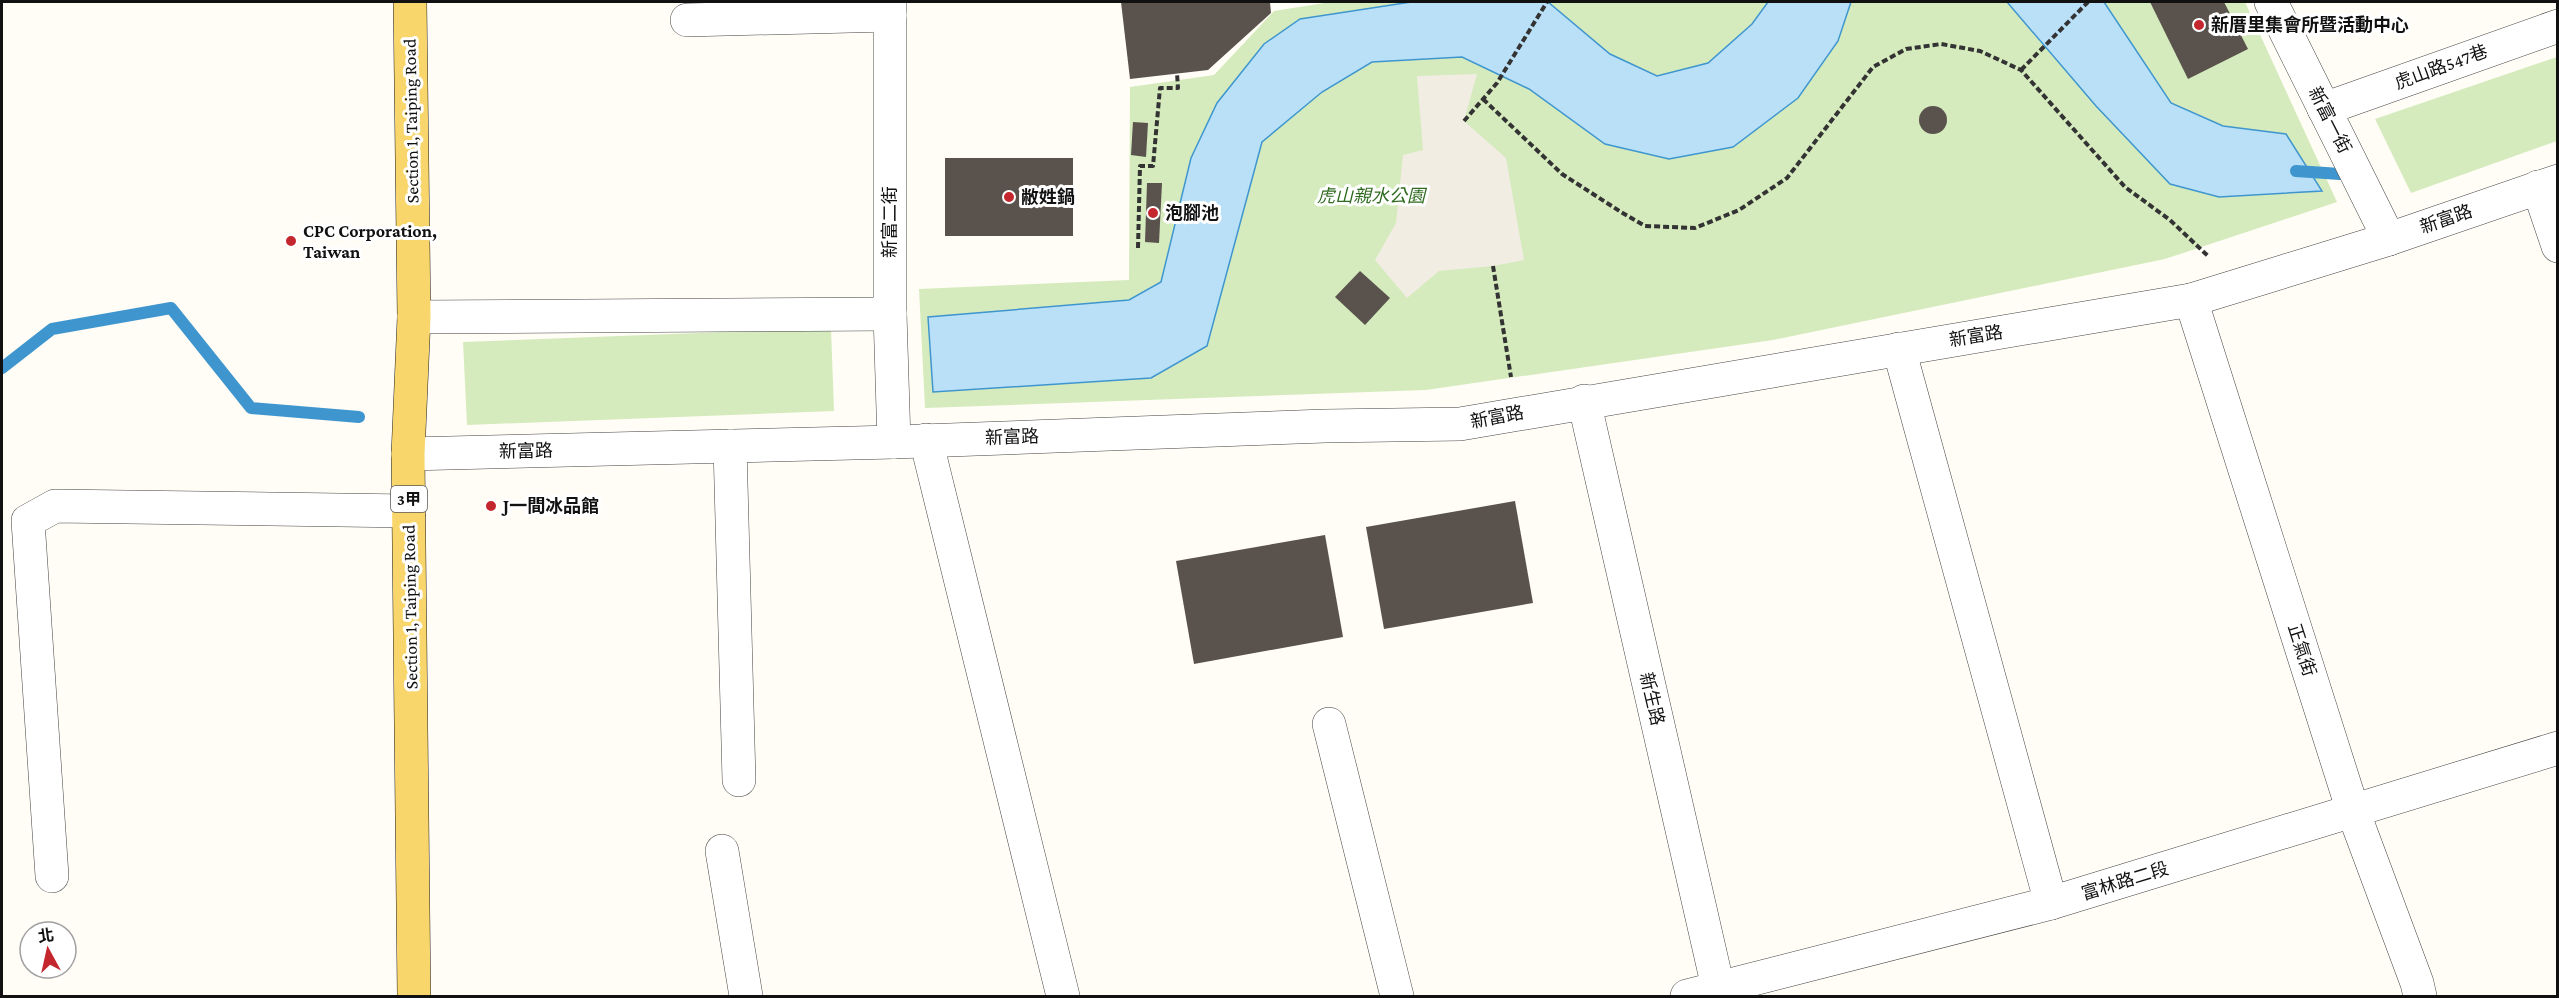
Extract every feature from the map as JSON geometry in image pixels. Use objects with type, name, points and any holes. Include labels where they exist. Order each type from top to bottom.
[{"type":"main road","name":"Section 1, Taiping Road","points":[[410,2],[414,316],[408,454],[414,996]]},
{"type":"street","name":"新富一街","points":[[2271,2],[2389,239]]},
{"type":"street","points":[[687,20],[890,8]]},
{"type":"street","name":"新富二街","points":[[890,8],[890,314],[910,441],[1063,996]]},
{"type":"street","name":"虎山路547巷","points":[[2324,109],[2558,26]]},
{"type":"street","points":[[2548,184],[2558,246]]},
{"type":"street","name":"新富路","points":[[408,454],[910,441],[1325,426],[1460,424],[1584,401],[2191,300],[2389,239],[2548,184]]},
{"type":"street","name":"正氣街","points":[[2191,300],[2353,811],[2420,996]]},
{"type":"street","points":[[414,316],[890,314]]},
{"type":"street","points":[[1899,349],[2050,903]]},
{"type":"street","name":"新生路","points":[[1584,401],[1719,992]]},
{"type":"street","points":[[730,446],[739,780]]},
{"type":"street","points":[[52,876],[28,521],[55,506],[409,511]]},
{"type":"street","points":[[1329,724],[1397,996]]},
{"type":"street","name":"富林路二段","points":[[1687,996],[1719,992],[2050,903],[2558,748]]},
{"type":"street","points":[[722,851],[746,996]]},
{"type":"path","points":[[1464,121],[1497,83],[1547,2]]},
{"type":"path","points":[[2021,70],[2032,56],[2088,2]]},
{"type":"path","points":[[1483,99],[1562,174],[1621,212],[1645,226],[1695,228],[1739,210],[1787,178],[1873,67],[1906,49],[1941,44],[1980,51],[2021,70],[2125,187],[2170,220],[2242,285]]},
{"type":"path","points":[[1138,248],[1140,166],[1153,166],[1160,88],[1178,88],[1177,73]]},
{"type":"path","points":[[1493,266],[1517,413]]},
{"type":"green space","name":"虎山親水公園","points":[[1331,2],[2245,2],[2337,202],[2165,259],[1773,340],[1426,390],[925,408],[919,289],[1129,280],[1130,87],[1214,75],[1274,11]]},
{"type":"green space","points":[[2557,57],[2557,141],[2411,193],[2375,119]]},
{"type":"green space","points":[[831,328],[834,411],[467,425],[463,342]]},
{"type":"shaded area","points":[[1477,74],[1464,121],[1506,158],[1524,260],[1493,266],[1439,271],[1407,298],[1375,260],[1396,223],[1403,155],[1423,150],[1417,76]]},
{"type":"water","points":[[1411,2],[1548,2],[1610,54],[1657,76],[1708,63],[1752,24],[1768,2],[1851,2],[1838,41],[1798,98],[1733,147],[1669,159],[1605,144],[1529,89],[1462,57],[1372,62],[1322,92],[1262,142],[1207,346],[1151,378],[933,392],[928,317],[1129,300],[1161,282],[1191,158],[1217,103],[1264,44],[1300,19]]},
{"type":"water","points":[[2007,2],[2104,2],[2171,103],[2223,126],[2286,134],[2322,191],[2219,197],[2170,184],[2096,106]]},
{"type":"building","points":[[1121,2],[1270,2],[1271,13],[1208,70],[1130,79]]},
{"type":"building","name":"新厝里集會所暨活動中心","points":[[2150,2],[2224,2],[2248,49],[2188,79]]},
{"type":"building","points":[[1933,106],[1943,110],[1947,120],[1943,130],[1933,134],[1923,130],[1919,120],[1923,110]]},
{"type":"building","points":[[1133,122],[1148,123],[1146,157],[1131,155]]},
{"type":"building","name":"敝姓鍋","points":[[945,158],[1073,158],[1073,236],[945,236]]},
{"type":"building","name":"泡腳池","points":[[1147,183],[1162,183],[1159,243],[1145,242]]},
{"type":"building","points":[[1360,271],[1390,298],[1365,325],[1335,297]]},
{"type":"building","points":[[1515,501],[1533,603],[1384,629],[1366,527]]},
{"type":"building","points":[[1325,535],[1343,637],[1194,664],[1176,561]]},
{"type":"waterway","points":[[2296,171],[2340,174]]},
{"type":"waterway","points":[[2,368],[52,329],[171,308],[251,408],[359,417]]},
{"type":"place","name":"新厝里集會所暨活動中心","points":[[2199,25]]},
{"type":"place","name":"敝姓鍋","points":[[1009,197]]},
{"type":"place","name":"泡腳池","points":[[1153,213]]},
{"type":"place","name":"CPC Corporation, Taiwan","points":[[291,241]]},
{"type":"place","name":"J一間冰品館","points":[[491,506]]}]
